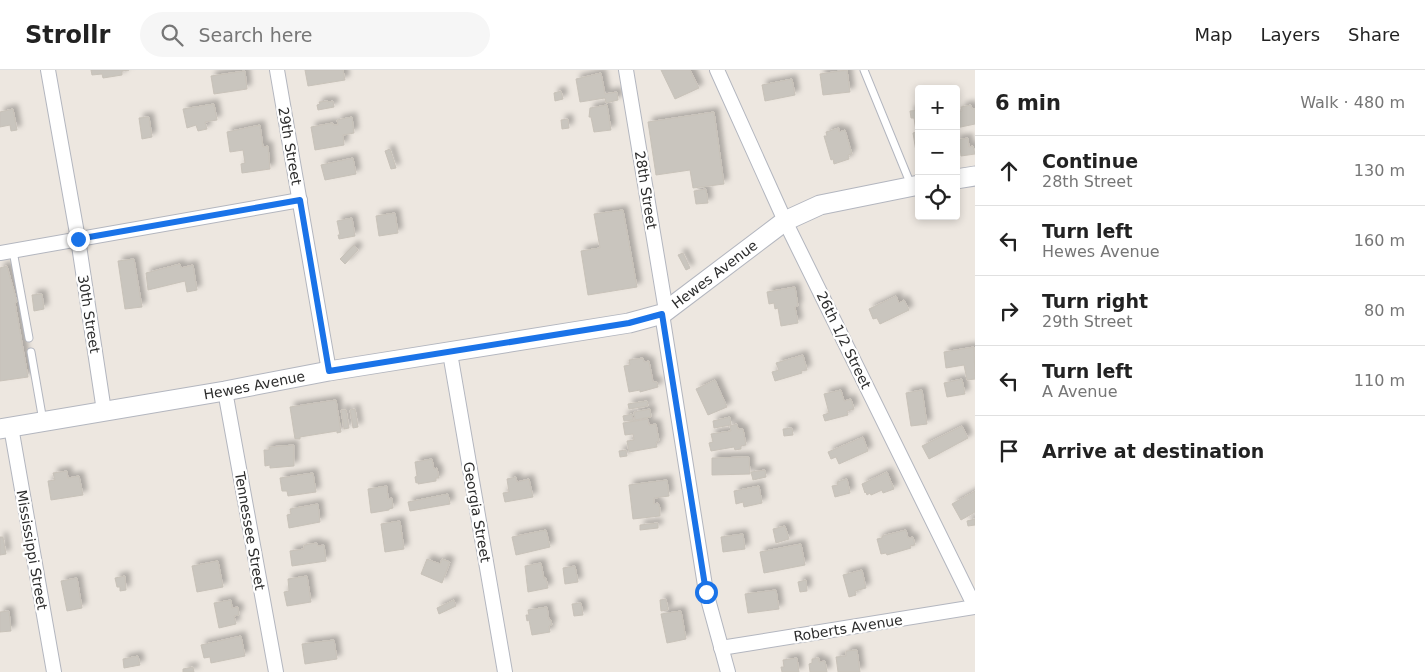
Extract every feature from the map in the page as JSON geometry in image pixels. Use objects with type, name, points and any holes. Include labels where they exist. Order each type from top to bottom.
[{"type":"main road","points":[[960,178],[975,176]]},
{"type":"main road","name":"Hewes Avenue","points":[[5,428],[225,391],[329,371],[629,323],[664,312],[785,221],[820,205],[915,185]]},
{"type":"street","name":"30th Street","points":[[48,70],[78,239],[104,411]]},
{"type":"street","name":"29th Street","points":[[277,70],[329,371]]},
{"type":"street","name":"28th Street","points":[[626,70],[706,592],[728,672]]},
{"type":"street","name":"26th 1/2 Street","points":[[717,70],[785,221],[975,607]]},
{"type":"street","points":[[7,252],[300,200]]},
{"type":"street","name":"Georgia Street","points":[[450,353],[505,672]]},
{"type":"street","name":"Tennessee Street","points":[[225,391],[276,672]]},
{"type":"street","name":"Mississippi Street","points":[[5,428],[54,672]]},
{"type":"street","name":"Roberts Avenue","points":[[721,648],[975,607]]},
{"type":"lane","points":[[864,70],[915,185]]},
{"type":"lane","points":[[7,252],[29,338]]},
{"type":"lane","points":[[31,352],[43,422]]},
{"type":"building","points":[[91,70],[129,70],[122,71],[122,75],[103,78],[102,74],[92,75]]},
{"type":"building","points":[[305,70],[343,70],[345,80],[308,86]]},
{"type":"building","points":[[661,70],[690,70],[699,88],[675,99]]},
{"type":"building","points":[[847,70],[850,92],[823,95],[820,74]]},
{"type":"building","points":[[245,71],[247,89],[214,94],[211,76]]},
{"type":"building","points":[[601,73],[605,94],[617,92],[618,100],[606,103],[605,98],[580,102],[576,79]]},
{"type":"building","points":[[792,79],[795,95],[765,101],[762,85]]},
{"type":"building","points":[[561,91],[563,99],[555,101],[554,93]]},
{"type":"building","points":[[333,101],[334,107],[318,110],[317,105],[320,104],[319,102]]},
{"type":"building","points":[[214,104],[217,120],[205,122],[207,129],[198,131],[196,125],[187,128],[183,109]]},
{"type":"building","points":[[607,105],[611,130],[594,132],[591,117],[589,117],[590,108]]},
{"type":"building","points":[[971,105],[972,109],[975,109],[975,124],[960,127],[961,107]]},
{"type":"building","points":[[13,109],[17,130],[11,131],[10,125],[0,127],[0,112]]},
{"type":"building","points":[[915,110],[915,125],[914,118],[911,118],[910,111]]},
{"type":"building","points":[[714,112],[724,184],[693,188],[690,170],[656,175],[648,122]]},
{"type":"building","points":[[149,117],[152,137],[142,139],[139,118]]},
{"type":"building","points":[[352,117],[354,133],[343,135],[344,145],[315,150],[311,127],[333,123],[333,125],[338,125],[337,120]]},
{"type":"building","points":[[568,119],[569,128],[562,129],[561,120]]},
{"type":"building","points":[[260,125],[263,147],[268,146],[270,169],[242,173],[241,164],[245,163],[243,150],[230,152],[227,132]]},
{"type":"building","points":[[839,128],[839,132],[845,130],[852,154],[848,155],[849,159],[834,164],[824,136],[827,136],[826,132]]},
{"type":"building","points":[[968,138],[969,147],[973,146],[975,154],[961,156],[960,139]]},
{"type":"building","points":[[390,149],[396,168],[391,169],[385,151]]},
{"type":"building","points":[[353,158],[356,174],[325,180],[321,165]]},
{"type":"building","points":[[706,189],[708,203],[696,204],[694,191]]},
{"type":"building","points":[[623,210],[637,287],[588,295],[581,251],[600,248],[594,214]]},
{"type":"building","points":[[395,213],[398,233],[379,236],[376,216]]},
{"type":"building","points":[[352,218],[355,236],[339,239],[337,221]]},
{"type":"building","points":[[354,245],[358,250],[345,264],[340,259]]},
{"type":"building","points":[[683,253],[690,268],[686,270],[678,255]]},
{"type":"building","points":[[134,259],[142,307],[125,309],[118,261]]},
{"type":"building","points":[[180,264],[181,268],[193,265],[197,290],[187,292],[185,281],[148,290],[146,273]]},
{"type":"building","points":[[7,266],[17,302],[15,303],[28,377],[0,381],[0,268]]},
{"type":"building","points":[[795,287],[798,306],[795,307],[798,323],[781,326],[778,308],[775,309],[774,303],[769,304],[767,292]]},
{"type":"building","points":[[42,294],[44,309],[34,311],[32,295]]},
{"type":"building","points":[[896,296],[899,303],[904,300],[909,310],[880,324],[877,318],[873,319],[869,309]]},
{"type":"building","points":[[974,347],[975,379],[967,380],[964,365],[946,368],[944,352]]},
{"type":"building","points":[[803,355],[807,370],[775,381],[772,372],[779,370],[776,363]]},
{"type":"building","points":[[643,358],[644,362],[649,361],[653,382],[657,382],[658,387],[640,392],[640,390],[629,392],[624,366],[630,365],[629,360]]},
{"type":"building","points":[[962,379],[965,394],[947,397],[944,383]]},
{"type":"building","points":[[715,380],[727,407],[708,415],[696,389]]},
{"type":"building","points":[[841,390],[844,401],[851,399],[854,409],[847,411],[848,415],[825,421],[823,415],[829,413],[824,394]]},
{"type":"building","points":[[922,390],[927,424],[911,426],[906,393]]},
{"type":"building","points":[[336,400],[341,432],[337,433],[337,431],[295,439],[290,407]]},
{"type":"building","points":[[647,401],[648,406],[629,409],[628,404]]},
{"type":"building","points":[[355,409],[358,427],[353,428],[350,410]]},
{"type":"building","points":[[650,409],[651,417],[635,420],[634,412]]},
{"type":"building","points":[[341,410],[346,410],[349,428],[344,429]]},
{"type":"building","points":[[632,414],[633,420],[624,421],[623,416]]},
{"type":"building","points":[[730,417],[731,425],[714,428],[713,421]]},
{"type":"building","points":[[648,419],[649,425],[656,424],[659,441],[656,442],[657,447],[629,452],[627,441],[634,440],[633,434],[625,435],[623,423]]},
{"type":"building","points":[[737,424],[738,429],[743,429],[746,445],[741,446],[741,449],[735,450],[734,447],[711,451],[709,443],[713,442],[711,434],[731,431],[730,426]]},
{"type":"building","points":[[962,426],[968,438],[929,459],[922,446]]},
{"type":"building","points":[[792,428],[793,435],[784,436],[783,429]]},
{"type":"building","points":[[863,437],[868,451],[839,464],[836,457],[831,459],[828,452]]},
{"type":"building","points":[[294,445],[294,466],[270,468],[270,465],[265,466],[264,450],[269,450],[269,447]]},
{"type":"building","points":[[626,450],[627,456],[620,457],[619,451]]},
{"type":"building","points":[[749,457],[750,474],[712,475],[712,458]]},
{"type":"building","points":[[432,459],[434,469],[437,468],[439,478],[436,478],[436,481],[416,483],[415,462]]},
{"type":"building","points":[[765,470],[766,477],[753,480],[751,472]]},
{"type":"building","points":[[67,471],[68,478],[79,476],[83,495],[51,500],[48,481],[55,480],[53,473]]},
{"type":"building","points":[[887,472],[894,489],[883,493],[882,490],[867,495],[862,484]]},
{"type":"building","points":[[313,473],[316,492],[288,496],[287,491],[282,491],[280,478]]},
{"type":"building","points":[[516,477],[517,482],[529,479],[533,497],[505,502],[503,493],[509,492],[507,479]]},
{"type":"building","points":[[847,479],[850,493],[835,497],[832,486],[838,485],[837,482]]},
{"type":"building","points":[[667,480],[669,496],[654,498],[654,504],[658,503],[660,508],[660,516],[633,519],[629,485]]},
{"type":"building","points":[[387,486],[388,499],[392,498],[393,508],[371,513],[368,489]]},
{"type":"building","points":[[759,486],[762,503],[744,507],[743,502],[736,504],[734,491]]},
{"type":"building","points":[[975,491],[975,512],[961,520],[952,504]]},
{"type":"building","points":[[448,494],[450,504],[410,511],[408,502]]},
{"type":"building","points":[[318,504],[320,522],[289,528],[287,515],[291,514],[290,509]]},
{"type":"building","points":[[975,519],[975,525],[968,526],[967,521]]},
{"type":"building","points":[[400,521],[404,549],[385,552],[381,524]]},
{"type":"building","points":[[658,523],[658,528],[640,530],[640,525]]},
{"type":"building","points":[[785,526],[789,539],[776,543],[773,529]]},
{"type":"building","points":[[546,530],[550,547],[516,555],[512,537]]},
{"type":"building","points":[[906,530],[908,538],[913,537],[915,545],[887,555],[886,553],[881,554],[877,539]]},
{"type":"building","points":[[743,534],[745,549],[723,552],[721,537]]},
{"type":"building","points":[[0,537],[3,537],[6,554],[0,555]]},
{"type":"building","points":[[317,543],[318,546],[324,545],[326,561],[292,566],[290,551],[304,549],[304,545]]},
{"type":"building","points":[[801,544],[805,565],[764,573],[760,552]]},
{"type":"building","points":[[427,559],[440,564],[442,559],[450,562],[442,583],[421,574]]},
{"type":"building","points":[[218,561],[223,587],[197,592],[192,566]]},
{"type":"building","points":[[541,563],[548,588],[528,592],[525,566]]},
{"type":"building","points":[[575,566],[578,582],[565,584],[563,568]]},
{"type":"building","points":[[862,570],[866,588],[855,591],[856,595],[849,597],[843,575]]},
{"type":"building","points":[[125,576],[126,590],[120,591],[115,578]]},
{"type":"building","points":[[307,576],[311,602],[287,606],[284,592],[289,591],[288,579]]},
{"type":"building","points":[[77,578],[82,608],[67,611],[61,581]]},
{"type":"building","points":[[806,580],[807,591],[800,592],[798,582]]},
{"type":"building","points":[[776,590],[779,609],[748,613],[745,594]]},
{"type":"building","points":[[666,599],[668,610],[661,611],[660,600]]},
{"type":"building","points":[[231,600],[232,608],[238,607],[239,615],[234,616],[236,624],[219,628],[214,603]]},
{"type":"building","points":[[454,600],[456,606],[439,614],[437,608]]},
{"type":"building","points":[[581,603],[583,615],[574,616],[572,604]]},
{"type":"building","points":[[547,607],[549,620],[551,620],[552,625],[549,626],[550,632],[532,635],[526,615],[529,615],[528,610]]},
{"type":"building","points":[[9,611],[11,631],[0,632],[0,612]]},
{"type":"building","points":[[681,611],[686,639],[667,643],[661,614]]},
{"type":"building","points":[[241,636],[245,656],[211,663],[210,657],[204,658],[201,645]]},
{"type":"building","points":[[334,640],[337,659],[305,664],[302,644]]},
{"type":"building","points":[[857,650],[860,672],[838,672],[836,657],[846,656],[846,651]]},
{"type":"building","points":[[138,656],[140,665],[124,668],[123,659]]},
{"type":"building","points":[[797,658],[799,672],[782,672],[781,667],[784,667],[783,660]]},
{"type":"building","points":[[819,658],[819,662],[825,661],[827,672],[810,672],[809,664],[812,663],[812,659]]},
{"type":"building","points":[[193,667],[194,672],[183,672],[183,669]]},
{"type":"route","points":[[78,239],[300,200],[329,371],[629,323],[662,314],[706,592]]}]
